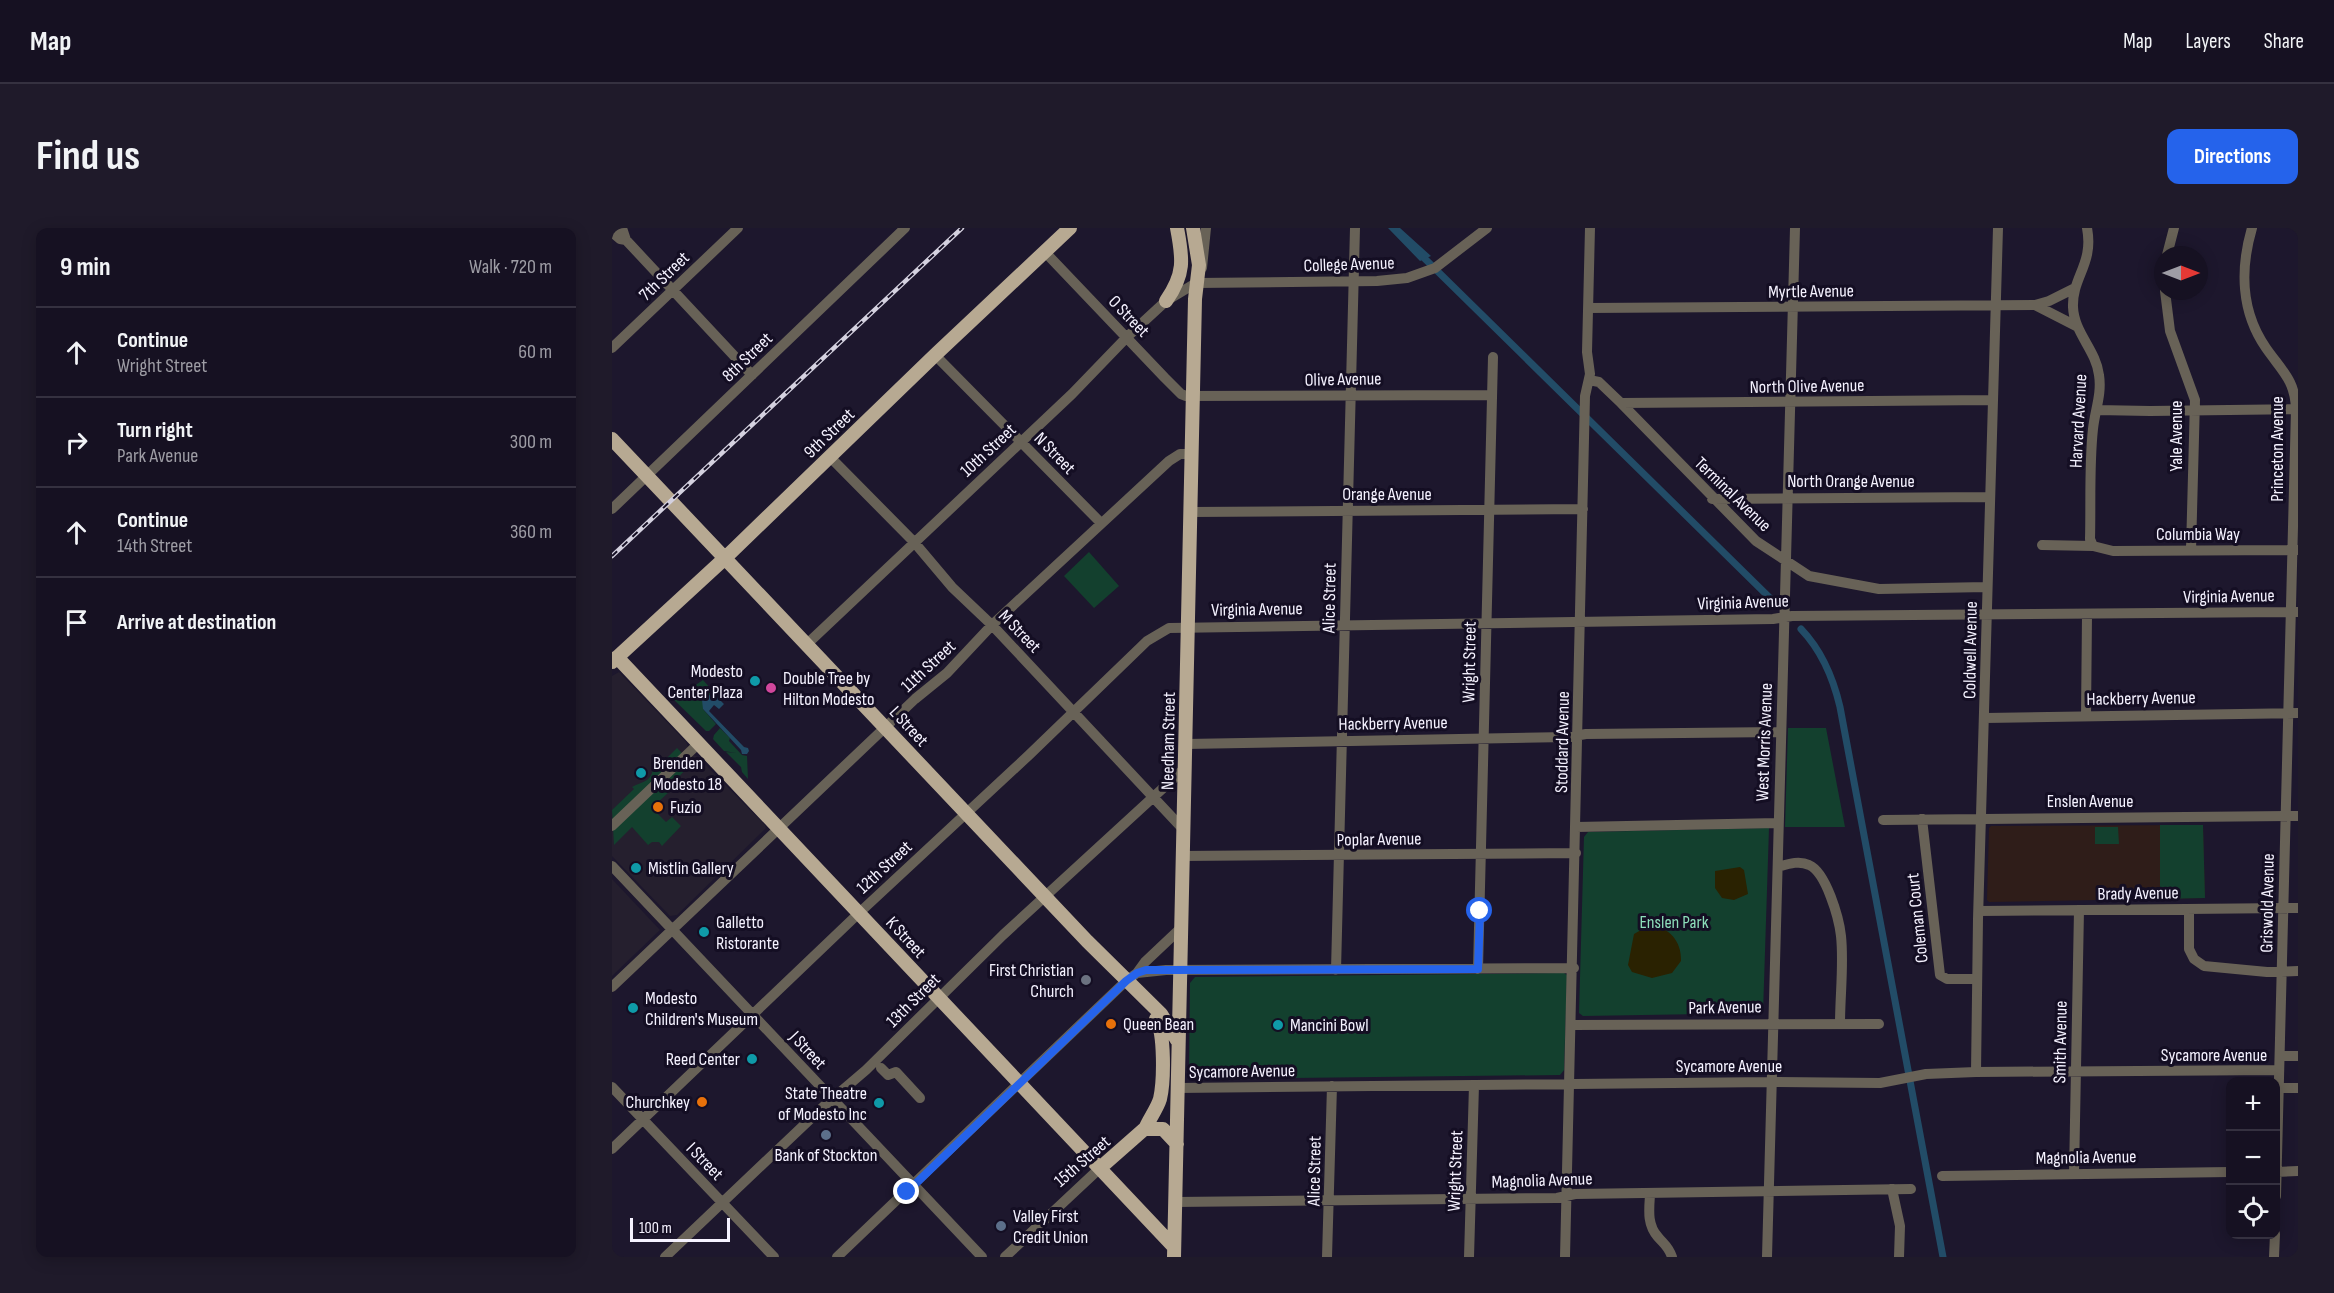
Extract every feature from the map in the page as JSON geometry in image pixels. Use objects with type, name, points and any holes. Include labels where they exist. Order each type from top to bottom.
[{"type":"main road","name":"9th Street","points":[[614,657],[724,559],[1070,228]]},
{"type":"main road","points":[[1179,228],[1197,280]]},
{"type":"main road","points":[[1166,301],[1176,287],[1181,271],[1179,228]]},
{"type":"main road","points":[[1194,228],[1199,253],[1197,280]]},
{"type":"main road","name":"Needham Street","points":[[1174,1252],[1177,1040],[1197,280]]},
{"type":"main road","name":"L Street","points":[[612,439],[1046,896],[1131,977],[1161,1014],[1177,1040]]},
{"type":"main road","name":"K Street","points":[[614,657],[1020,1083],[1100,1168],[1174,1252]]},
{"type":"main road","points":[[1149,1002],[1151,1012],[1161,1028],[1163,1042],[1160,1099],[1145,1129],[1163,1129],[1177,1144]]},
{"type":"main road","name":"15th Street","points":[[1100,1168],[1145,1129],[1162,1111],[1177,1088]]},
{"type":"street","points":[[622,228],[626,240],[752,375]]},
{"type":"street","points":[[722,228],[722,242]]},
{"type":"street","name":"7th Street","points":[[612,348],[738,228]]},
{"type":"street","name":"8th Street","points":[[612,509],[905,228]]},
{"type":"street","name":"Needham Street","points":[[1197,280],[1204,258],[1206,228]]},
{"type":"street","name":"Alice Street","points":[[1336,970],[1355,228]]},
{"type":"street","name":"College Avenue","points":[[1197,280],[1354,282],[1400,279],[1427,272],[1441,264],[1487,228]]},
{"type":"street","name":"Stoddard Avenue","points":[[1565,1257],[1574,968],[1585,405],[1589,380],[1590,228]]},
{"type":"street","name":"West Morris Avenue","points":[[1767,1257],[1794,228]]},
{"type":"street","name":"Coldwell Avenue","points":[[1976,1072],[1998,228]]},
{"type":"street","name":"Harvard Avenue","points":[[2086,228],[2088,255],[2083,273],[2075,288],[2073,307],[2078,327],[2097,366],[2100,395],[2093,428],[2090,539],[2096,547]]},
{"type":"street","points":[[2169,246],[2174,228]]},
{"type":"street","name":"Princeton Avenue","points":[[2252,228],[2244,258],[2247,303],[2261,341],[2291,383],[2297,409],[2294,612]]},
{"type":"street","points":[[612,232],[620,239],[626,240]]},
{"type":"street","name":"O Street","points":[[1044,252],[1180,394],[1194,397]]},
{"type":"street","name":"10th Street","points":[[806,645],[1072,394],[1127,337],[1166,301],[1197,280]]},
{"type":"street","name":"Myrtle Avenue","points":[[1588,308],[2035,305],[2075,288]]},
{"type":"street","name":"Yale Avenue","points":[[2165,300],[2170,331],[2195,400],[2191,550]]},
{"type":"street","name":"Myrtle Avenue","points":[[2035,305],[2078,327]]},
{"type":"street","name":"N Street","points":[[935,355],[1101,524]]},
{"type":"street","name":"Wright Street","points":[[1478,969],[1493,357]]},
{"type":"street","name":"Terminal Avenue","points":[[1589,380],[1599,382],[1755,541],[1809,576],[1862,587],[1893,589],[1987,587]]},
{"type":"street","name":"Olive Avenue","points":[[1194,397],[1492,394]]},
{"type":"street","name":"North Olive Avenue","points":[[1621,404],[1993,400]]},
{"type":"street","points":[[2097,410],[2297,409]]},
{"type":"street","name":"11th Street","points":[[612,987],[947,673],[992,625],[1169,460],[1180,454],[1192,454]]},
{"type":"street","name":"M Street","points":[[830,458],[914,542],[952,587],[992,625],[1184,829]]},
{"type":"street","name":"North Orange Avenue","points":[[1712,499],[1990,497]]},
{"type":"street","name":"Orange Avenue","points":[[1191,512],[1583,509]]},
{"type":"street","name":"Columbia Way","points":[[2042,545],[2096,547],[2113,551],[2295,550]]},
{"type":"street","name":"Virginia Avenue","points":[[1188,627],[1987,614],[2294,612]]},
{"type":"street","name":"Griswold Avenue","points":[[2279,1077],[2285,816],[2293,712],[2294,612]]},
{"type":"street","points":[[2086,716],[2087,615]]},
{"type":"street","name":"12th Street","points":[[612,1149],[1154,635],[1169,628],[1188,627]]},
{"type":"street","name":"Hackberry Avenue","points":[[1985,718],[2293,712]]},
{"type":"street","name":"Hackberry Avenue","points":[[1186,744],[1780,732]]},
{"type":"street","points":[[612,826],[698,744]]},
{"type":"street","name":"13th Street","points":[[665,1257],[832,1099],[866,1070],[1046,896],[1185,768]]},
{"type":"street","name":"Enslen Avenue","points":[[1882,820],[2298,816]]},
{"type":"street","name":"Coleman Court","points":[[1922,819],[1940,975],[1947,980],[1977,980]]},
{"type":"street","points":[[1576,827],[1778,823]]},
{"type":"street","name":"Poplar Avenue","points":[[1183,856],[1576,853]]},
{"type":"street","points":[[1778,867],[1789,863],[1811,866],[1824,881],[1834,905],[1841,935],[1840,1024]]},
{"type":"street","name":"J Street","points":[[612,866],[982,1257]]},
{"type":"street","name":"Brady Avenue","points":[[1979,911],[2298,908]]},
{"type":"street","points":[[2189,909],[2189,949],[2198,963],[2212,968],[2298,971]]},
{"type":"street","name":"Smith Avenue","points":[[2074,1174],[2079,910]]},
{"type":"street","points":[[837,1257],[1181,928]]},
{"type":"street","points":[[1131,977],[1146,970],[1574,968]]},
{"type":"street","name":"Park Avenue","points":[[1572,1025],[1879,1024]]},
{"type":"street","name":"Sycamore Avenue","points":[[2280,1056],[2298,1056]]},
{"type":"street","points":[[881,1068],[888,1075],[896,1072],[920,1098]]},
{"type":"street","name":"Sycamore Avenue","points":[[1177,1088],[1880,1083],[1916,1075],[1976,1072],[2279,1071]]},
{"type":"street","name":"Wright Street","points":[[1469,1257],[1474,1085]]},
{"type":"street","name":"Alice Street","points":[[1327,1257],[1332,1086]]},
{"type":"street","name":"I Street","points":[[612,1087],[774,1257]]},
{"type":"street","name":"Sycamore Avenue","points":[[2280,1088],[2298,1088]]},
{"type":"street","name":"15th Street","points":[[1005,1257],[1100,1168]]},
{"type":"street","points":[[2280,1172],[2298,1171]]},
{"type":"street","name":"Magnolia Avenue","points":[[1942,1176],[2226,1172]]},
{"type":"street","name":"Magnolia Avenue","points":[[1175,1202],[1557,1198],[1768,1190],[1911,1189]]},
{"type":"street","points":[[1892,1190],[1900,1226],[1899,1257]]},
{"type":"street","points":[[1650,1195],[1650,1222],[1656,1235],[1668,1247],[1671,1257]]},
{"type":"street","points":[[2274,1257],[2275,1239]]},
{"type":"shaded area","points":[[619,672],[686,742],[688,747],[612,821],[612,676]]},
{"type":"shaded area","points":[[694,755],[766,828],[677,915],[670,916],[612,856],[612,831]]},
{"type":"shaded area","points":[[2203,825],[2205,898],[1989,902],[1987,900],[1989,828],[1991,826]]},
{"type":"shaded area","points":[[612,879],[660,930],[612,976]]},
{"type":"green space","points":[[1089,552],[1119,586],[1094,608],[1064,576]]},
{"type":"green space","points":[[703,680],[720,699],[717,697],[703,709],[716,724],[709,731],[706,731],[670,696],[673,693],[685,691],[694,692],[694,686]]},
{"type":"green space","points":[[720,728],[742,755],[747,756],[748,779],[741,767],[726,752],[736,753],[724,751],[713,739]]},
{"type":"green space","points":[[1788,728],[1826,728],[1845,827],[1785,827]]},
{"type":"green space","points":[[677,748],[692,763],[668,788],[670,791],[654,806],[654,810],[666,822],[672,817],[681,826],[662,846],[659,842],[652,842],[648,845],[632,827],[614,845],[612,810],[634,789],[632,787],[649,778],[653,767],[658,767]]},
{"type":"green space","points":[[2160,825],[2203,825],[2205,898],[2160,899]]},
{"type":"green space","points":[[2095,827],[2118,827],[2119,844],[2095,844]]},
{"type":"green space","name":"Enslen Park","points":[[1769,828],[1763,1013],[1583,1016],[1579,1013],[1584,837],[1588,832]]},
{"type":"green space","points":[[1564,973],[1567,975],[1564,1070],[1560,1075],[1194,1079],[1189,1075],[1190,983],[1195,977]]},
{"type":"sand","points":[[1740,867],[1744,870],[1748,894],[1734,900],[1722,898],[1715,888],[1715,871]]},
{"type":"sand","points":[[1648,926],[1662,928],[1676,941],[1681,961],[1672,973],[1652,978],[1632,972],[1628,965],[1634,934]]},
{"type":"water","points":[[1388,228],[1400,228],[1431,256],[1420,261]]},
{"type":"water","points":[[709,695],[717,697],[724,704],[719,709],[714,705],[709,711],[744,747],[748,748],[747,754],[742,754],[741,750],[703,709],[702,700]]},
{"type":"waterway","points":[[1420,254],[1771,599]]},
{"type":"waterway","points":[[1801,629],[1815,646],[1826,665],[1840,707],[1943,1257]]},
{"type":"railway","points":[[612,556],[962,228]]},
{"type":"place","name":"Modesto Center Plaza","points":[[755,681]]},
{"type":"place","name":"Double Tree by Hilton Modesto","points":[[771,688]]},
{"type":"place","name":"Brenden Modesto 18","points":[[641,773]]},
{"type":"place","name":"Fuzio","points":[[658,807]]},
{"type":"place","name":"Mistlin Gallery","points":[[636,868]]},
{"type":"place","name":"Galletto Ristorante","points":[[704,932]]},
{"type":"place","name":"First Christian Church","points":[[1086,980]]},
{"type":"place","name":"Modesto Children's Museum","points":[[633,1008]]},
{"type":"place","name":"Queen Bean","points":[[1111,1024]]},
{"type":"place","name":"Mancini Bowl","points":[[1278,1025]]},
{"type":"place","name":"Reed Center","points":[[752,1059]]},
{"type":"place","name":"Churchkey","points":[[702,1102]]},
{"type":"place","name":"State Theatre of Modesto Inc","points":[[879,1103]]},
{"type":"place","name":"Bank of Stockton","points":[[826,1135]]},
{"type":"place","name":"Valley First Credit Union","points":[[1001,1226]]},
{"type":"route","points":[[907,1192],[1137,973],[1146,970],[1478,969],[1480,911]]}]
